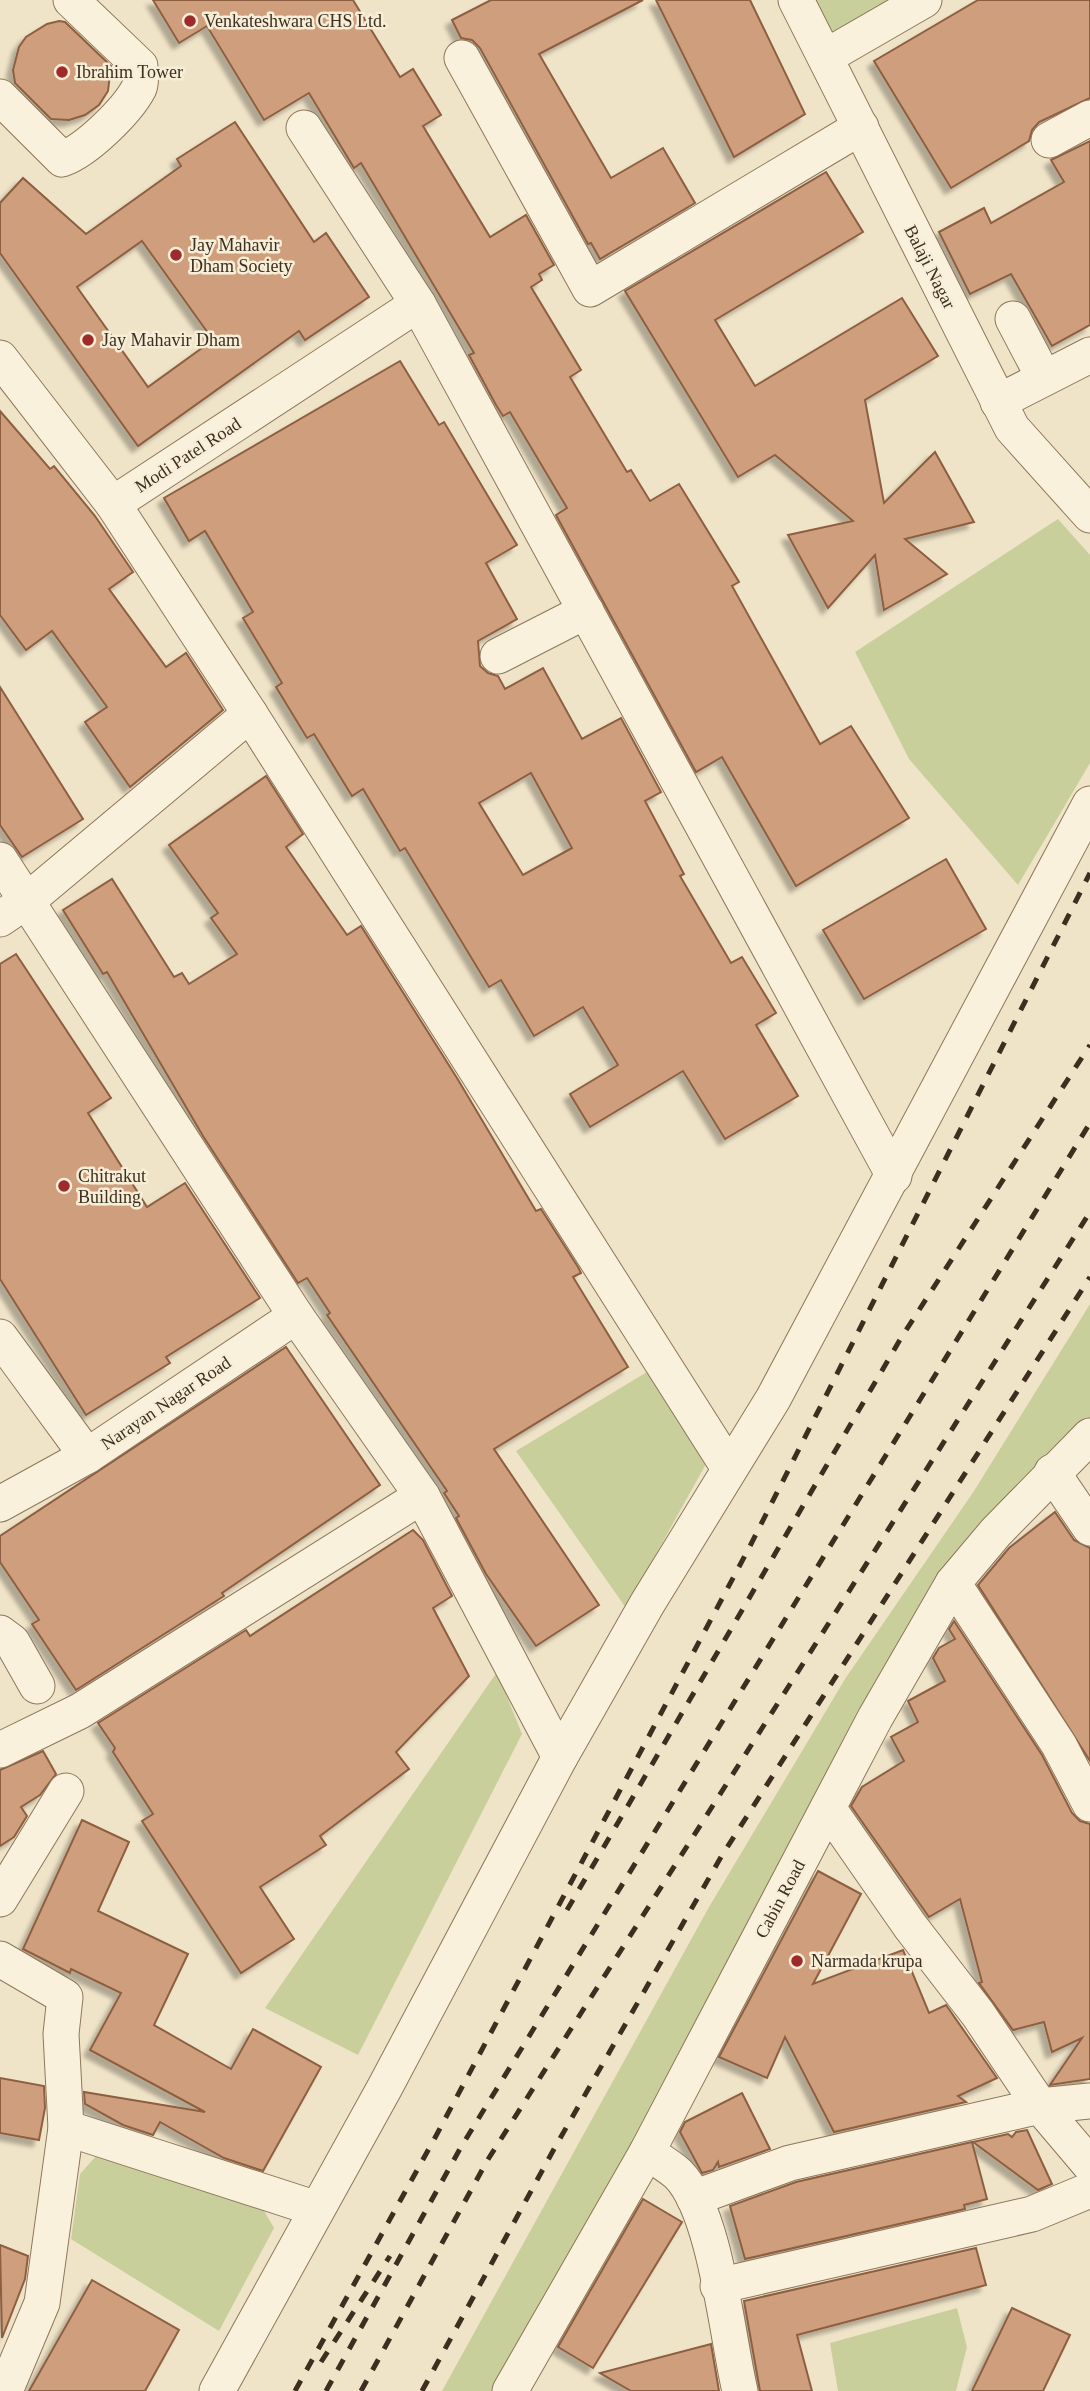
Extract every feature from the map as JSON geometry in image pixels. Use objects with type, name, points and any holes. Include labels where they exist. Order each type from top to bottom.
[{"type":"street","points":[[0,97],[62,159],[75,155],[119,114],[140,86],[140,66],[71,0]]},
{"type":"street","name":"Balaji Nagar","points":[[796,0],[827,56],[1012,428],[1090,515]]},
{"type":"street","points":[[827,56],[924,0]]},
{"type":"street","points":[[462,58],[590,289],[861,127]]},
{"type":"street","points":[[1049,141],[1090,118]]},
{"type":"street","points":[[304,128],[418,304],[894,1176]]},
{"type":"street","name":"Modi Patel Road","points":[[113,504],[418,304]]},
{"type":"street","points":[[1013,319],[1044,378]]},
{"type":"street","points":[[998,402],[1090,355]]},
{"type":"street","points":[[0,358],[113,504],[250,714],[729,1468]]},
{"type":"street","points":[[498,656],[586,611]]},
{"type":"street","points":[[14,910],[250,714]]},
{"type":"street","points":[[217,2391],[385,2087],[560,1757],[729,1468],[773,1399],[1090,804]]},
{"type":"street","points":[[0,860],[14,910],[422,1496],[560,1757]]},
{"type":"street","name":"Narayan Nagar Road","points":[[0,1338],[87,1455],[296,1316]]},
{"type":"street","name":"Cabin Road","points":[[510,2391],[647,2152],[828,1808],[953,1583],[1052,1472],[1090,1436]]},
{"type":"street","points":[[0,1504],[87,1455]]},
{"type":"street","points":[[1052,1472],[1090,1528]]},
{"type":"street","points":[[0,1751],[80,1711],[422,1496]]},
{"type":"street","points":[[953,1583],[1059,1745],[1090,1804]]},
{"type":"street","points":[[0,1633],[12,1642],[37,1686]]},
{"type":"street","points":[[0,1899],[66,1791]]},
{"type":"street","points":[[828,1808],[910,1926],[964,1993],[1040,2106],[1090,2165]]},
{"type":"street","points":[[0,1959],[65,1997],[61,2034],[66,2128],[42,2303],[5,2391]]},
{"type":"street","points":[[694,2197],[790,2163],[1040,2106],[1090,2101]]},
{"type":"street","points":[[66,2128],[317,2209]]},
{"type":"street","points":[[647,2152],[678,2175],[694,2197],[709,2239],[740,2391]]},
{"type":"street","points":[[718,2286],[1032,2214],[1090,2190]]},
{"type":"green space","points":[[812,0],[897,0],[830,38]]},
{"type":"green space","points":[[1058,519],[1090,555],[1090,763],[1018,885],[909,759],[855,652]]},
{"type":"green space","points":[[1090,1304],[1090,1450],[988,1552],[499,2391],[442,2391],[709,1907],[845,1679],[974,1491]]},
{"type":"green space","points":[[647,1372],[706,1464],[626,1608],[516,1451]]},
{"type":"green space","points":[[497,1672],[522,1734],[358,2055],[265,2008]]},
{"type":"green space","points":[[106,2145],[256,2197],[274,2228],[219,2331],[71,2239],[80,2174]]},
{"type":"green space","points":[[957,2308],[967,2347],[956,2391],[838,2391],[830,2343]]},
{"type":"building","points":[[153,0],[353,0],[400,77],[413,69],[441,115],[423,126],[490,237],[526,215],[554,265],[539,274],[542,280],[531,287],[581,370],[570,377],[627,472],[631,470],[650,501],[679,484],[739,582],[732,586],[820,744],[851,726],[909,818],[796,886],[722,757],[696,772],[556,515],[567,508],[510,412],[503,416],[496,405],[469,355],[474,353],[361,163],[354,168],[309,93],[264,120],[207,26],[179,43]]},
{"type":"building","points":[[491,0],[643,0],[539,54],[611,178],[663,148],[695,203],[600,259],[591,243],[588,244],[480,48],[472,40],[461,38],[452,20]]},
{"type":"building","points":[[656,0],[750,0],[805,114],[734,157]]},
{"type":"building","points":[[978,0],[1090,0],[1090,98],[1039,122],[1032,130],[1029,141],[951,188],[874,61]]},
{"type":"building","name":"Ibrahim Tower","points":[[65,22],[111,66],[108,91],[99,105],[85,115],[69,120],[51,119],[15,83],[13,70],[19,47],[26,37],[47,24]]},
{"type":"building","points":[[235,122],[314,242],[326,233],[369,297],[305,340],[299,331],[138,446],[0,253],[0,203],[23,178],[86,234],[181,166],[177,159]],"holes":[[[142,241],[213,340],[148,387],[77,287]]]},
{"type":"building","points":[[1090,141],[1090,325],[1052,346],[1011,274],[970,294],[939,232],[984,208],[991,223],[1064,182],[1051,160]]},
{"type":"building","points":[[826,172],[863,232],[715,320],[755,386],[902,298],[938,356],[865,400],[884,503],[935,452],[974,522],[905,539],[947,574],[884,610],[875,555],[828,608],[788,535],[853,521],[775,455],[738,477],[625,291]]},
{"type":"building","points":[[400,361],[439,425],[444,422],[517,545],[486,563],[517,619],[478,641],[480,666],[488,673],[498,676],[505,689],[543,668],[582,739],[621,718],[661,792],[645,801],[684,874],[680,876],[731,963],[742,957],[776,1013],[756,1025],[798,1096],[725,1139],[683,1071],[590,1127],[570,1094],[618,1065],[583,1007],[534,1036],[501,980],[489,987],[405,848],[400,851],[363,789],[352,796],[314,734],[307,738],[276,687],[282,683],[243,618],[253,612],[205,531],[189,541],[164,498]],"holes":[[[531,773],[572,848],[523,875],[479,803]]]},
{"type":"building","points":[[0,411],[50,469],[54,466],[95,516],[133,572],[109,589],[166,667],[186,653],[223,710],[130,787],[85,722],[107,707],[52,631],[26,650],[0,615]]},
{"type":"building","points":[[0,687],[83,819],[22,857],[0,825]]},
{"type":"building","points":[[266,776],[303,834],[286,847],[347,935],[361,926],[457,1078],[536,1211],[541,1209],[578,1267],[581,1273],[573,1277],[628,1367],[494,1449],[599,1605],[536,1646],[486,1574],[456,1518],[459,1516],[444,1493],[447,1491],[327,1315],[330,1313],[307,1278],[298,1283],[203,1136],[107,972],[103,974],[63,910],[112,879],[174,977],[182,973],[189,984],[237,954],[211,918],[218,913],[169,845]]},
{"type":"building","points":[[946,859],[986,929],[864,999],[823,930]]},
{"type":"building","points":[[16,954],[111,1098],[88,1113],[147,1207],[185,1183],[260,1298],[166,1357],[170,1363],[86,1415],[0,1279],[0,964]]},
{"type":"building","points":[[286,1347],[380,1485],[222,1593],[224,1596],[76,1690],[32,1624],[39,1620],[0,1562],[0,1536]]},
{"type":"building","points":[[1055,1512],[1074,1540],[1090,1548],[1090,1761],[978,1585],[1009,1548]]},
{"type":"building","points":[[413,1530],[423,1540],[452,1596],[433,1608],[469,1676],[396,1752],[409,1769],[320,1836],[326,1845],[260,1887],[294,1939],[241,1973],[142,1821],[153,1814],[113,1752],[115,1748],[98,1723],[246,1630],[250,1636]]},
{"type":"building","points":[[954,1621],[1042,1755],[1072,1813],[1080,1821],[1090,1824],[1090,2079],[1050,2085],[1082,2038],[1052,2052],[1044,2022],[1013,2030],[979,1983],[982,1982],[960,1899],[929,1917],[851,1806],[862,1787],[904,1761],[891,1737],[918,1722],[908,1701],[945,1681],[933,1658],[939,1648],[955,1639],[949,1629]]},
{"type":"building","points":[[43,1751],[56,1774],[40,1795],[21,1807],[27,1816],[14,1837],[0,1846],[0,1770]]},
{"type":"building","points":[[82,1820],[129,1842],[98,1911],[188,1954],[154,2025],[231,2069],[253,2029],[321,2067],[263,2171],[224,2158],[160,2122],[153,2135],[123,2125],[85,2104],[84,2092],[205,2112],[90,2050],[121,1993],[71,1969],[70,1973],[23,1949]]},
{"type":"building","points":[[818,1871],[861,1894],[813,1984],[903,1950],[929,2013],[946,2005],[997,2078],[958,2096],[966,2102],[834,2132],[785,2037],[767,2078],[719,2057]]},
{"type":"building","points":[[0,2078],[44,2086],[45,2108],[39,2140],[0,2133]]},
{"type":"building","points":[[742,2093],[770,2149],[719,2167],[718,2162],[713,2170],[702,2173],[680,2132],[685,2122]]},
{"type":"building","points":[[1027,2130],[1052,2184],[1038,2190],[973,2142],[1008,2134],[1012,2137],[1016,2132]]},
{"type":"building","points":[[972,2142],[987,2199],[964,2205],[965,2209],[745,2259],[730,2206],[796,2182]]},
{"type":"building","points":[[643,2199],[682,2222],[593,2368],[558,2347]]},
{"type":"building","points":[[0,2245],[28,2256],[25,2279],[2,2338]]},
{"type":"building","points":[[976,2248],[986,2285],[797,2335],[812,2391],[760,2391],[744,2301]]},
{"type":"building","points":[[92,2280],[179,2330],[145,2391],[29,2391]]},
{"type":"building","points":[[1012,2308],[1070,2335],[1043,2391],[972,2391]]},
{"type":"building","points":[[711,2344],[719,2391],[631,2391],[600,2373]]},
{"type":"railway","points":[[295,2391],[437,2134],[749,1548],[1090,873]]},
{"type":"railway","points":[[567,1910],[901,1338],[1090,1045]]},
{"type":"railway","points":[[326,2391],[461,2147],[1090,1123]]},
{"type":"railway","points":[[361,2391],[487,2161],[1090,1212]]},
{"type":"railway","points":[[422,2391],[554,2149],[721,1857],[1090,1277]]},
{"type":"railway","points":[[321,2362],[390,2256]]},
{"type":"place","name":"Venkateshwara CHS Ltd.","points":[[190,21]]},
{"type":"place","name":"Ibrahim Tower","points":[[62,72]]},
{"type":"place","name":"Jay Mahavir Dham Society","points":[[176,255]]},
{"type":"place","name":"Jay Mahavir Dham","points":[[88,340]]},
{"type":"place","name":"Chitrakut Building","points":[[64,1186]]},
{"type":"place","name":"Narmada krupa","points":[[797,1961]]}]
